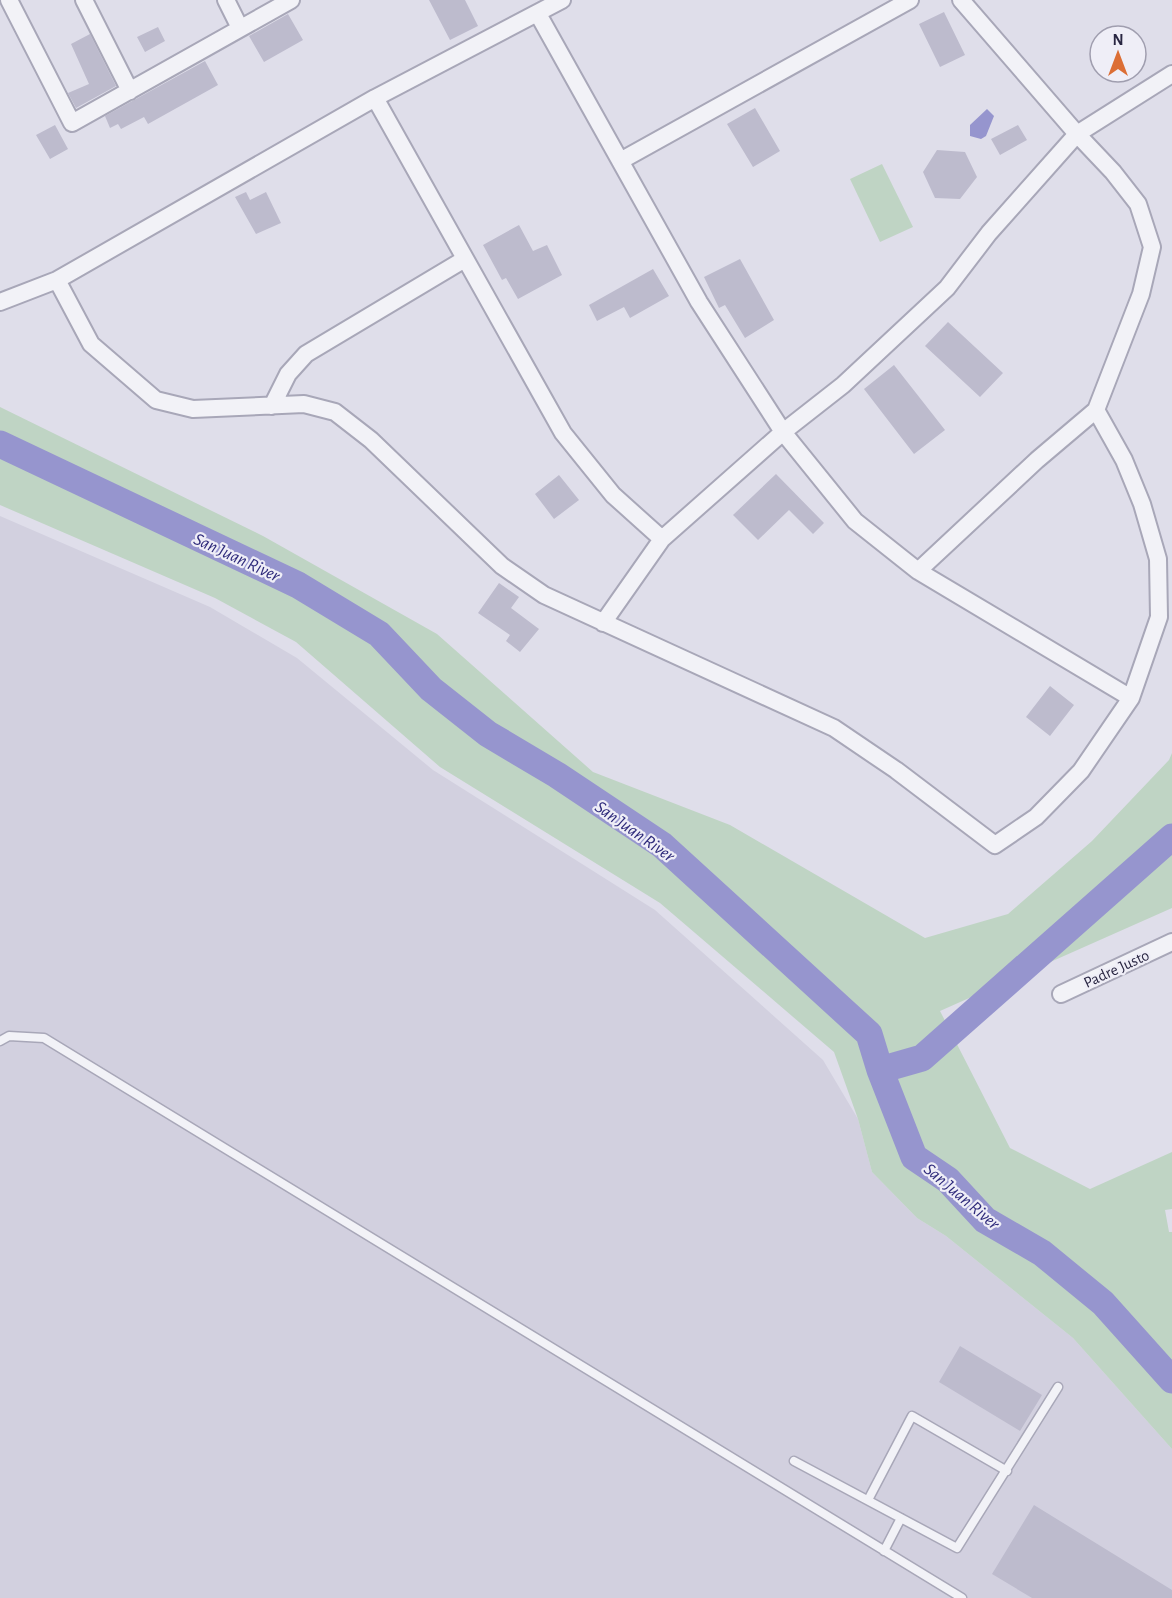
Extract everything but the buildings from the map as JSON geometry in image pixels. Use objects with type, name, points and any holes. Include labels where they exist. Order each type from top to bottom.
[{"type":"street","points":[[9,0],[72,123],[291,0]]},
{"type":"street","points":[[84,0],[130,91]]},
{"type":"street","points":[[226,0],[240,28]]},
{"type":"street","points":[[0,302],[57,280],[375,98],[562,0]]},
{"type":"street","points":[[622,160],[910,0]]},
{"type":"street","points":[[918,571],[1037,459],[1096,410],[1141,294],[1152,247],[1138,204],[1113,172],[1077,134],[961,0]]},
{"type":"street","points":[[538,14],[622,160],[699,302],[783,432],[855,521],[918,571],[1131,698]]},
{"type":"street","points":[[603,623],[662,539],[783,432],[843,385],[947,288],[989,233],[1077,134],[1172,74]]},
{"type":"street","points":[[375,98],[563,433],[613,495],[662,539]]},
{"type":"street","points":[[272,406],[288,374],[306,354],[465,259]]},
{"type":"street","points":[[57,280],[91,344],[156,400],[193,410],[304,404],[335,412],[371,440],[502,566],[544,595],[834,728],[896,770],[995,845],[1036,817],[1081,771],[1131,698],[1159,617],[1158,559],[1142,504],[1124,459],[1096,410]]},
{"type":"street","name":"Padre Justo","points":[[1061,994],[1172,942]]},
{"type":"lane","points":[[0,1041],[9,1036],[44,1038],[962,1598]]},
{"type":"lane","points":[[794,1461],[957,1548],[1058,1387]]},
{"type":"lane","points":[[868,1500],[912,1416],[1007,1471]]},
{"type":"lane","points":[[884,1551],[901,1518]]},
{"type":"shaded area","points":[[0,516],[210,607],[297,658],[433,770],[655,910],[823,1060],[858,1119],[872,1172],[917,1218],[946,1236],[1073,1338],[1172,1449],[1172,1598],[0,1598]]},
{"type":"green space","points":[[882,164],[913,227],[880,242],[850,179]]},
{"type":"green space","points":[[0,407],[263,536],[437,634],[593,772],[730,825],[925,938],[1008,914],[1092,841],[1169,760],[1172,753],[1172,908],[940,1011],[1010,1148],[1090,1189],[1172,1152],[1172,1209],[1165,1210],[1169,1232],[1172,1232],[1172,1449],[1073,1338],[946,1236],[917,1218],[872,1172],[858,1119],[834,1052],[660,903],[440,767],[296,642],[215,598],[0,505]]},
{"type":"water","points":[[987,109],[994,116],[986,136],[981,139],[970,136],[970,125]]},
{"type":"waterway","name":"San Juan River","points":[[0,444],[298,585],[379,634],[431,689],[488,734],[557,775],[662,845],[869,1034],[880,1070],[914,1157],[948,1180],[985,1220],[1042,1253],[1103,1303],[1172,1380]]},
{"type":"waterway","points":[[880,1070],[922,1058],[1172,837]]}]
